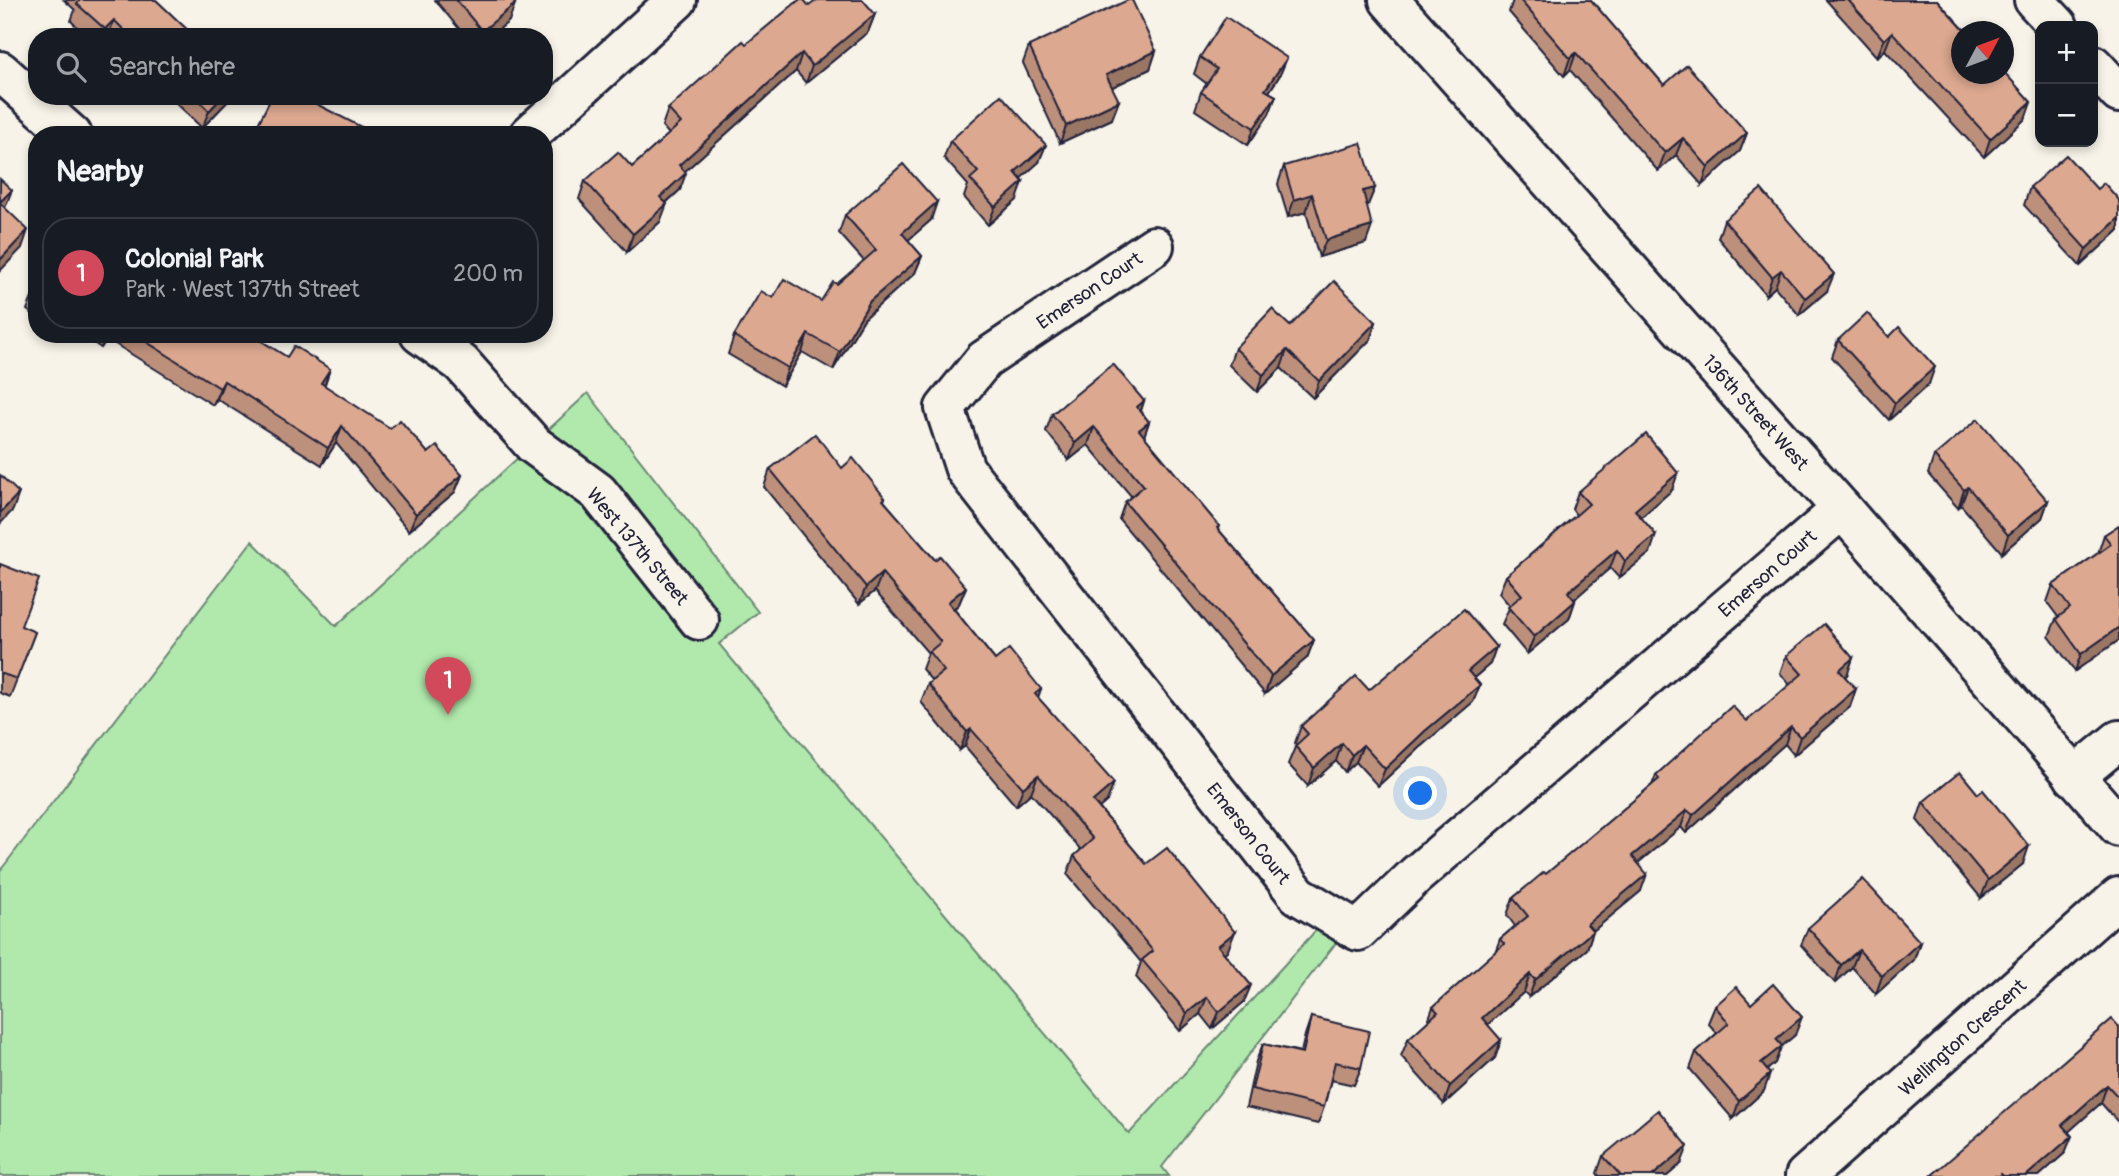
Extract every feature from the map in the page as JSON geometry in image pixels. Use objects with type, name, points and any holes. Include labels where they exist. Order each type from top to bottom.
[{"type":"street","points":[[539,126],[677,0]]},
{"type":"street","name":"136th Street West","points":[[1389,0],[1842,509],[2119,827]]},
{"type":"street","points":[[2034,0],[2053,21]]},
{"type":"street","points":[[2098,70],[2119,93]]},
{"type":"street","points":[[0,71],[28,96]]},
{"type":"street","points":[[38,105],[62,126]]},
{"type":"street","name":"Emerson Court","points":[[1154,246],[985,360],[945,408],[965,468],[1298,895],[1358,931],[1416,875],[1842,509]]},
{"type":"street","name":"West 137th Street","points":[[433,343],[461,363],[534,445],[598,492],[699,620]]},
{"type":"street","points":[[2074,777],[2119,740]]},
{"type":"street","name":"Wellington Crescent","points":[[1805,1176],[2119,898]]},
{"type":"green space","points":[[588,393],[758,612],[719,644],[1129,1134],[1330,915],[1349,926],[1162,1167],[1169,1176],[0,1176],[0,871],[252,541],[336,626]]},
{"type":"building","points":[[80,0],[156,0],[186,28],[122,28],[114,20],[104,28],[77,4]]},
{"type":"building","points":[[456,0],[512,0],[515,4],[486,28],[479,28]]},
{"type":"building","points":[[799,0],[804,0],[809,6],[817,0],[863,0],[875,14],[812,66],[802,53],[679,165],[686,173],[660,197],[667,204],[633,234],[585,181],[618,152],[632,167],[681,123],[668,109],[743,41],[746,44]]},
{"type":"building","points":[[1132,0],[1156,51],[1106,75],[1119,101],[1066,126],[1029,46]]},
{"type":"building","points":[[1520,0],[1591,0],[1664,85],[1687,65],[1747,133],[1708,167],[1683,138],[1665,153],[1576,53],[1570,58]]},
{"type":"building","points":[[1848,0],[1937,0],[1956,21],[1951,21],[1951,84],[2014,83],[2031,102],[1990,139],[1892,32],[1884,40]]},
{"type":"building","points":[[1226,17],[1287,58],[1265,90],[1276,96],[1254,128],[1201,92],[1217,69],[1200,57]]},
{"type":"building","points":[[1001,95],[1046,145],[1015,172],[1023,182],[995,207],[970,179],[978,172],[950,141]]},
{"type":"building","points":[[203,105],[215,105],[209,111]]},
{"type":"building","points":[[268,105],[318,105],[359,126],[257,126]]},
{"type":"building","points":[[1361,143],[1375,188],[1363,191],[1372,226],[1326,240],[1312,194],[1294,200],[1284,166]]},
{"type":"building","points":[[2066,155],[2097,189],[2104,183],[2119,200],[2119,218],[2086,249],[2030,187]]},
{"type":"building","points":[[903,164],[937,202],[902,233],[922,256],[870,301],[840,352],[808,334],[788,368],[734,336],[761,291],[773,298],[784,279],[821,301],[833,282],[837,284],[876,250],[845,215]]},
{"type":"building","points":[[0,179],[12,190],[0,202]]},
{"type":"building","points":[[1761,189],[1834,274],[1805,298],[1781,270],[1772,277],[1724,220]]},
{"type":"building","points":[[0,203],[28,230],[0,260]]},
{"type":"building","points":[[1334,281],[1376,322],[1319,381],[1287,350],[1263,375],[1235,348],[1272,309],[1290,326]]},
{"type":"building","points":[[1867,313],[1889,337],[1899,327],[1935,367],[1895,403],[1838,340]]},
{"type":"building","points":[[148,343],[264,343],[287,357],[294,346],[330,369],[321,383],[390,428],[400,420],[428,453],[437,446],[462,475],[416,514],[342,426],[328,448],[224,381],[220,388]]},
{"type":"building","points":[[1113,364],[1144,401],[1137,407],[1149,422],[1139,430],[1219,526],[1217,528],[1314,640],[1271,676],[1125,502],[1144,486],[1094,427],[1075,443],[1052,414]]},
{"type":"building","points":[[1978,419],[2048,501],[2008,535],[1968,487],[1964,490],[1934,456]]},
{"type":"building","points":[[815,434],[842,468],[853,458],[885,498],[883,500],[935,560],[940,556],[966,587],[948,602],[995,660],[1009,649],[1041,689],[1035,694],[1114,783],[1093,801],[1146,864],[1167,848],[1235,932],[1218,946],[1251,985],[1219,1012],[1207,997],[1187,1013],[1142,960],[1153,951],[1074,856],[1093,839],[1038,775],[1023,788],[971,729],[967,732],[928,684],[944,671],[929,652],[941,642],[882,573],[866,587],[770,469]]},
{"type":"building","points":[[1646,434],[1678,473],[1635,510],[1656,535],[1625,561],[1617,550],[1568,592],[1575,601],[1534,637],[1508,607],[1522,595],[1506,576],[1589,504],[1578,492]]},
{"type":"building","points":[[0,475],[19,493],[0,513]]},
{"type":"building","points":[[2119,525],[2119,627],[2081,654],[2056,619],[2070,608],[2053,585],[2111,544],[2104,535]]},
{"type":"building","points":[[0,564],[39,579],[21,626],[35,632],[17,679],[0,673]]},
{"type":"building","points":[[1464,609],[1496,647],[1468,671],[1480,685],[1385,769],[1363,745],[1352,755],[1342,743],[1314,768],[1295,746],[1308,734],[1301,726],[1356,676],[1369,690]]},
{"type":"building","points":[[1824,624],[1853,658],[1839,670],[1856,689],[1800,737],[1791,727],[1693,815],[1687,810],[1632,856],[1647,874],[1587,924],[1593,931],[1535,980],[1530,974],[1482,1018],[1501,1040],[1450,1086],[1408,1039],[1438,1012],[1433,1007],[1504,944],[1500,939],[1528,916],[1513,898],[1544,872],[1546,874],[1659,779],[1656,775],[1732,706],[1747,721],[1802,674],[1786,656]]},
{"type":"building","points":[[1960,772],[1978,794],[1983,790],[2029,846],[1988,880],[1923,802]]},
{"type":"building","points":[[1863,879],[1920,942],[1882,976],[1859,950],[1841,965],[1808,928]]},
{"type":"building","points":[[1773,984],[1802,1017],[1776,1039],[1782,1046],[1761,1063],[1770,1074],[1739,1101],[1696,1052],[1729,1023],[1715,1006],[1736,987],[1751,1004]]},
{"type":"building","points":[[1311,1017],[1369,1031],[1361,1068],[1335,1062],[1324,1107],[1252,1089],[1263,1044],[1303,1053]]},
{"type":"building","points":[[2112,1019],[2119,1027],[2119,1098],[2107,1085],[2062,1125],[2072,1136],[2026,1176],[1931,1176]]},
{"type":"building","points":[[1658,1110],[1688,1146],[1652,1176],[1621,1176],[1603,1156]]},
{"type":"place","name":"Colonial Park","points":[[448,715]]}]
